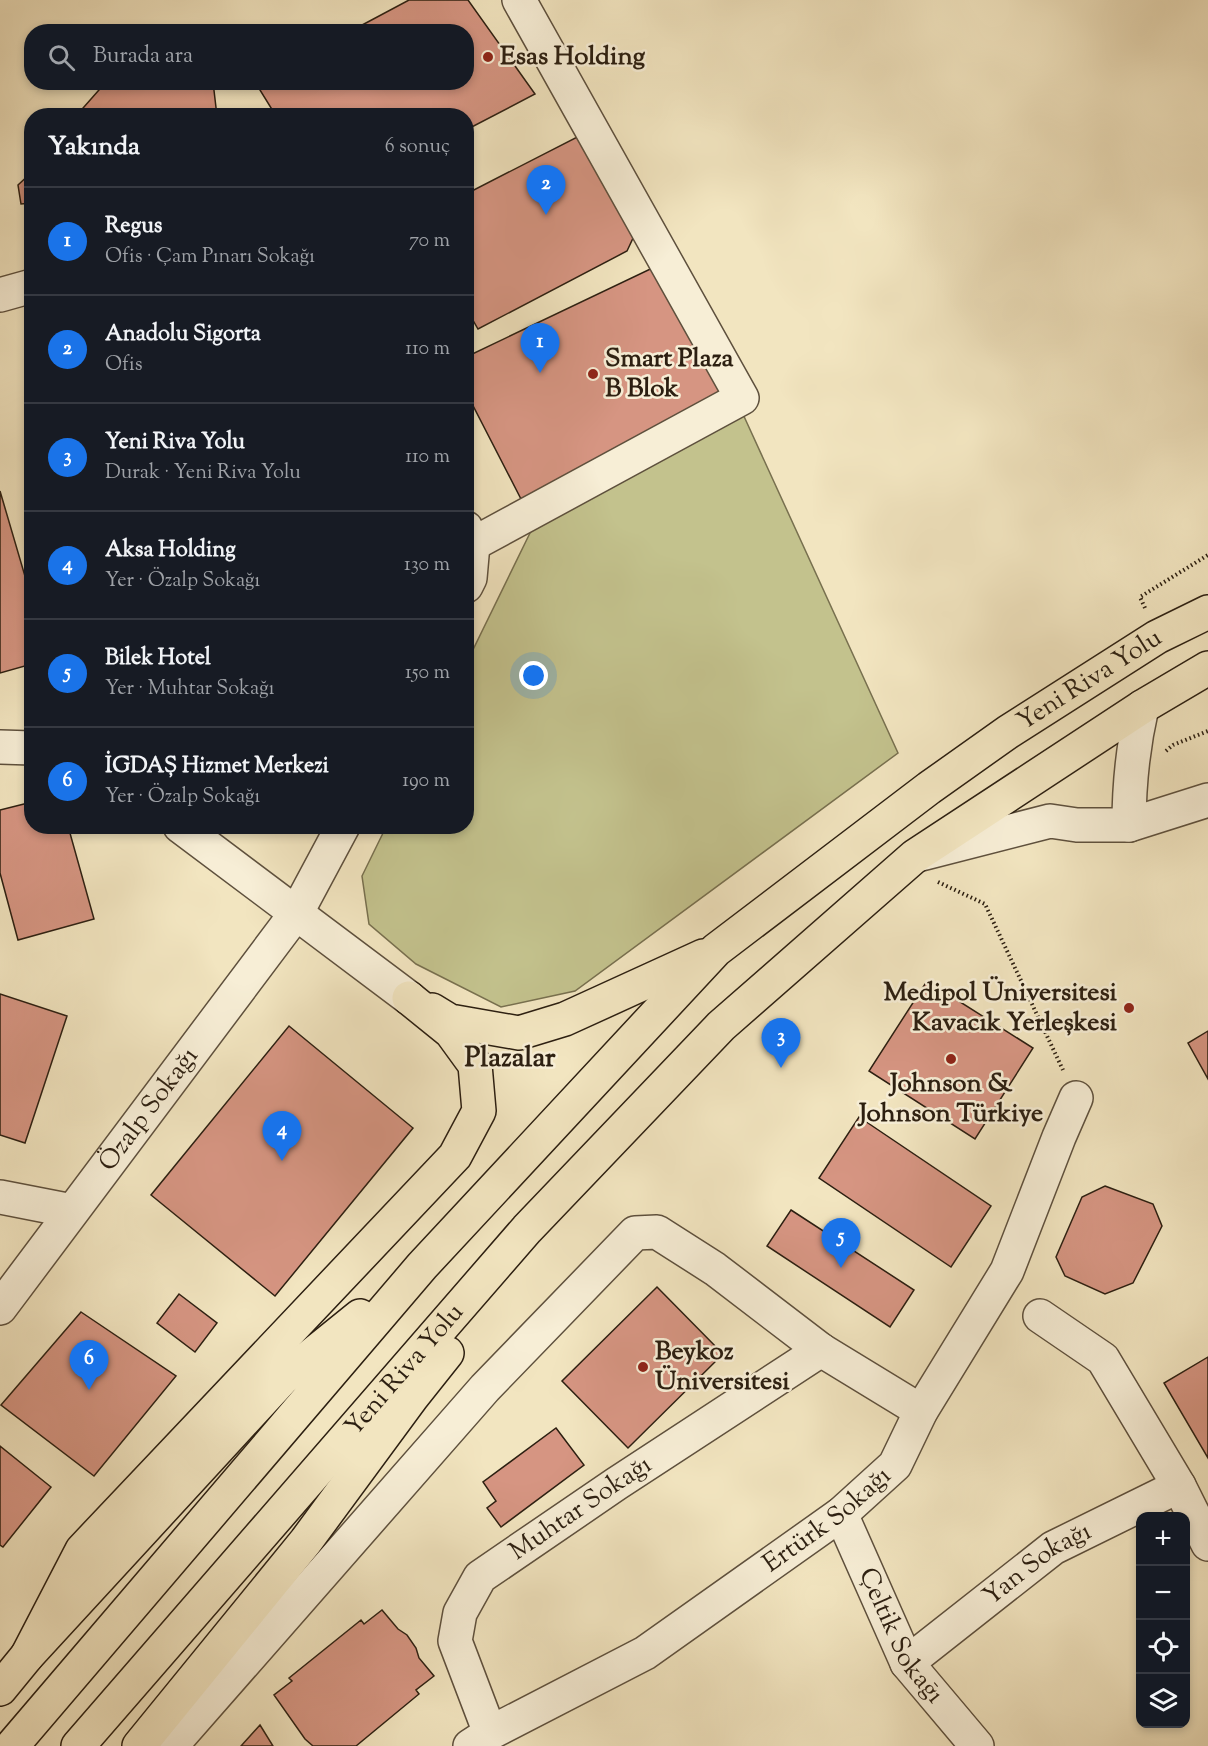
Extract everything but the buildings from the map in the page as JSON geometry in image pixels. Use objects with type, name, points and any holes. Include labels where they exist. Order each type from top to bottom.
[{"type":"highway","points":[[1157,637],[1208,592]]},
{"type":"highway","name":"Yeni Riva Yolu","points":[[716,950],[920,795],[1008,732],[1157,637],[1208,612]]},
{"type":"highway","name":"Yeni Riva Yolu","points":[[78,1746],[526,1229],[722,1026],[909,861],[1142,707],[1208,668]]},
{"type":"highway","points":[[1142,707],[1208,690]]},
{"type":"highway","points":[[410,998],[450,1021],[519,1033],[564,1019],[716,950]]},
{"type":"highway","points":[[0,1689],[27,1656],[282,1379],[422,1266],[716,950]]},
{"type":"highway","points":[[27,1656],[82,1550],[455,1156],[479,1111],[475,1065],[451,1032],[410,998]]},
{"type":"highway","points":[[139,1746],[306,1541],[412,1397],[635,1116]]},
{"type":"highway","name":"Yeni Riva Yolu","points":[[12,1746],[422,1266]]},
{"type":"street","points":[[474,534],[742,398],[519,0]]},
{"type":"street","points":[[0,295],[24,288]]},
{"type":"street","points":[[1129,825],[1132,755],[1142,707]]},
{"type":"street","points":[[0,747],[24,748]]},
{"type":"street","points":[[909,861],[1050,821],[1077,825],[1129,825],[1208,800]]},
{"type":"street","points":[[191,834],[410,998]]},
{"type":"street","name":"Özalp Sokağı","points":[[0,1308],[297,912],[339,834]]},
{"type":"street","name":"Ertürk Sokağı","points":[[480,1739],[645,1653],[841,1514],[895,1465],[921,1411],[1007,1271],[1076,1098]]},
{"type":"street","points":[[0,1197],[72,1211]]},
{"type":"street","points":[[171,1746],[485,1388],[635,1233],[657,1232],[715,1269],[821,1350],[921,1411]]},
{"type":"street","points":[[1041,1316],[1103,1359],[1179,1486],[1208,1544]]},
{"type":"street","name":"Muhtar Sokağı","points":[[480,1739],[456,1641],[460,1613],[480,1577],[616,1484],[821,1350]]},
{"type":"street","name":"Yan Sokağı","points":[[907,1663],[1053,1548],[1179,1486]]},
{"type":"street","name":"Çeltik Sokaḡı","points":[[841,1514],[907,1663],[977,1746]]},
{"type":"path","points":[[1157,637],[1140,597],[1208,555]]},
{"type":"path","points":[[909,861],[986,904],[1076,1098]]},
{"type":"shaded area","points":[[742,412],[898,753],[575,991],[501,1007],[416,964],[369,924],[362,876],[383,834],[474,834],[474,648],[531,531]]},
{"type":"place","name":"Esas Holding","points":[[488,57]]},
{"type":"place","name":"Anadolu Sigorta","points":[[546,215]]},
{"type":"place","name":"Regus","points":[[540,373]]},
{"type":"place","name":"Smart Plaza B Blok","points":[[593,374]]},
{"type":"place","name":"Medipol Üniversitesi Kavacık Yerleşkesi","points":[[1129,1008]]},
{"type":"place","name":"Johnson & Johnson Türkiye","points":[[951,1059]]},
{"type":"place","name":"Yeni Riva Yolu","points":[[781,1068]]},
{"type":"place","name":"Aksa Holding","points":[[282,1161]]},
{"type":"place","name":"Bilek Hotel","points":[[841,1268]]},
{"type":"place","name":"Beykoz Üniversitesi","points":[[643,1367]]},
{"type":"place","name":"İGDAŞ Hizmet Merkezi","points":[[89,1390]]},
{"type":"district","name":"Plazalar","points":[[510,1059]]}]
